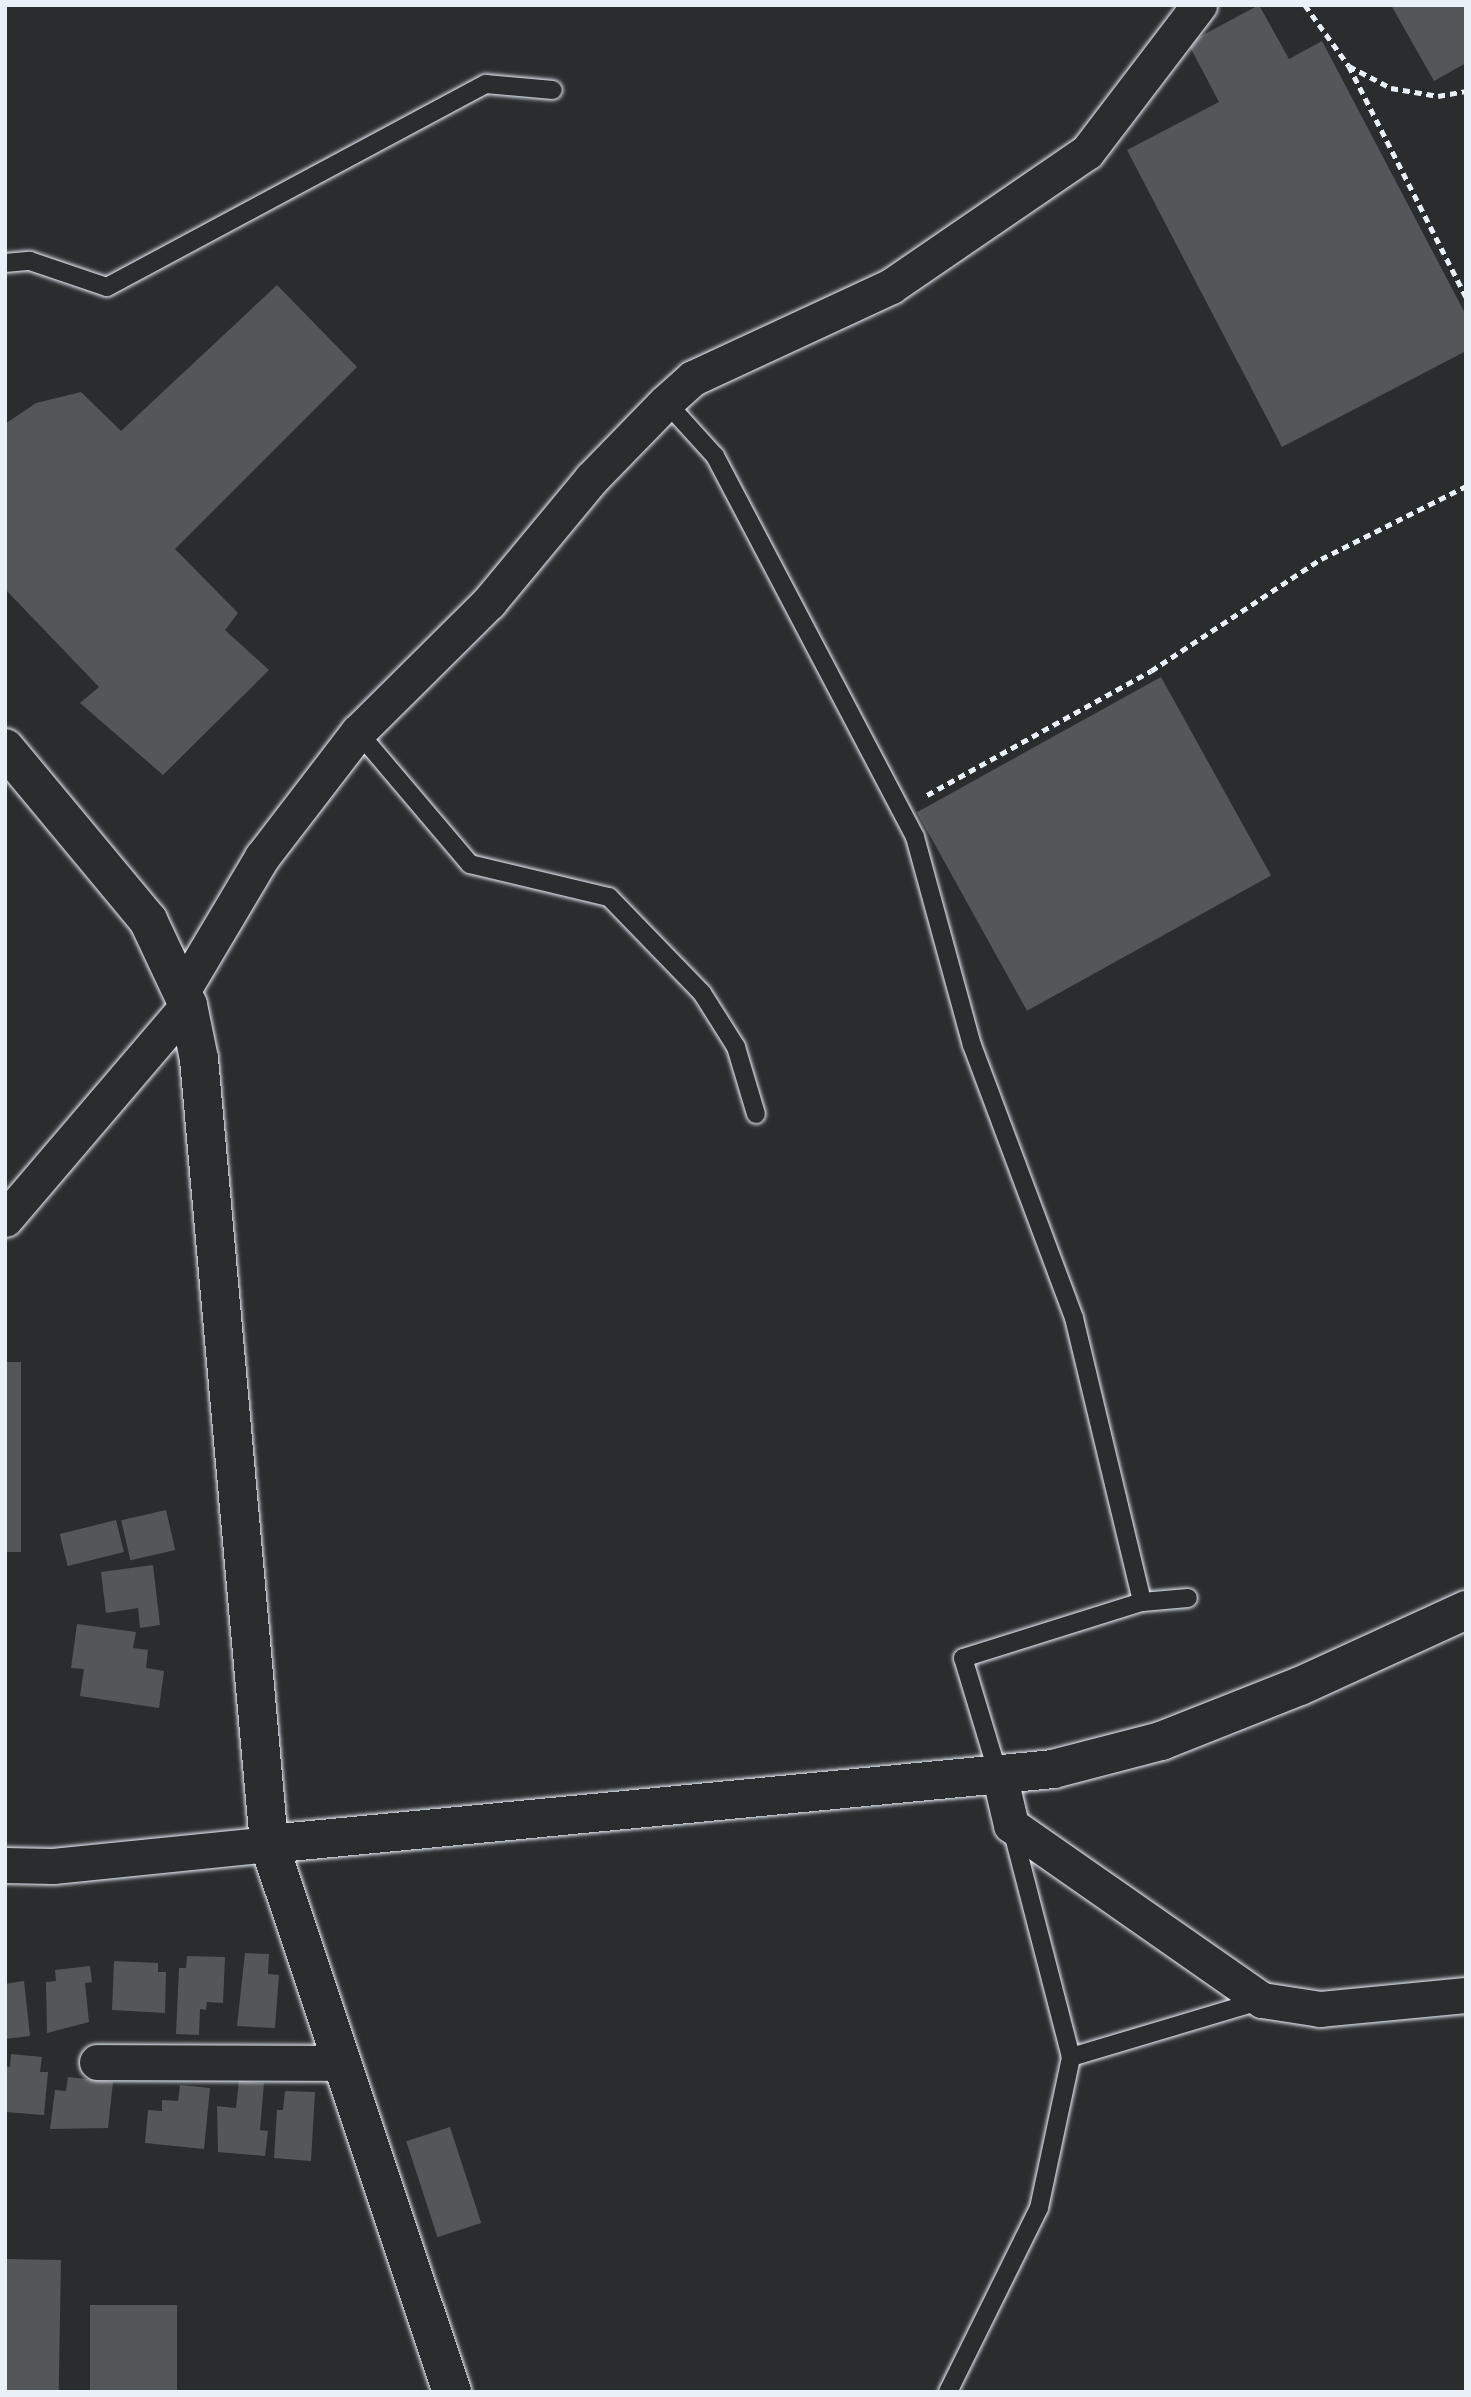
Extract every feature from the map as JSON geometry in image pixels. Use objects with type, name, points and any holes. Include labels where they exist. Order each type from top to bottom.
[{"type":"street","points":[[5,1219],[186,998],[262,857],[358,732],[489,602],[591,479],[666,402],[693,378],[891,286],[1087,152],[1199,5]]},
{"type":"street","points":[[5,748],[148,920],[186,998],[199,1059],[269,1844],[452,2392]]},
{"type":"street","points":[[5,1865],[53,1866],[1000,1778],[1161,1741],[1300,1686],[1466,1610]]},
{"type":"street","points":[[1000,1778],[1011,1825],[1262,2000],[1320,2009],[1466,1995]]},
{"type":"street","points":[[97,2062],[343,2063]]},
{"type":"lane","points":[[5,262],[30,261],[107,287],[486,84],[553,90]]},
{"type":"lane","points":[[666,402],[715,456],[898,811],[915,838],[972,1045],[1074,1318],[1142,1601]]},
{"type":"lane","points":[[358,732],[470,864],[609,897],[702,993],[736,1047],[756,1114]]},
{"type":"lane","points":[[1000,1778],[963,1658],[1142,1601],[1188,1598]]},
{"type":"lane","points":[[948,2392],[1039,2207],[1071,2056],[1011,1825]]},
{"type":"lane","points":[[1071,2056],[1262,2000]]},
{"type":"path","points":[[1305,5],[1349,66],[1466,298]]},
{"type":"path","points":[[1349,66],[1391,88],[1438,96],[1466,91]]},
{"type":"path","points":[[898,811],[1151,671],[1321,559],[1466,486]]},
{"type":"building","points":[[1259,5],[1289,59],[1322,41],[1466,315],[1466,351],[1282,447],[1127,150],[1219,102],[1188,43]]},
{"type":"building","points":[[1391,5],[1466,5],[1466,63],[1434,81]]},
{"type":"building","points":[[277,285],[357,367],[175,549],[238,613],[225,630],[269,670],[163,775],[80,703],[99,687],[5,589],[5,424],[36,403],[81,392],[121,431]]},
{"type":"building","points":[[1161,677],[1271,876],[1027,1011],[917,812]]},
{"type":"building","points":[[5,1362],[21,1362],[21,1552],[5,1552]]},
{"type":"building","points":[[166,1510],[175,1550],[130,1560],[121,1520]]},
{"type":"building","points":[[116,1520],[124,1552],[68,1566],[60,1534]]},
{"type":"building","points":[[153,1565],[160,1625],[140,1628],[138,1608],[106,1613],[101,1572]]},
{"type":"building","points":[[77,1624],[136,1632],[133,1648],[148,1650],[146,1668],[164,1671],[159,1708],[80,1696],[84,1669],[71,1668]]},
{"type":"building","points":[[245,1953],[269,1954],[268,1974],[279,1975],[275,2028],[237,2026]]},
{"type":"building","points":[[187,1956],[225,1957],[223,2003],[207,2002],[206,2010],[200,2009],[199,2035],[176,2034],[179,1968],[186,1968]]},
{"type":"building","points":[[114,1961],[158,1963],[158,1972],[166,1972],[165,2013],[112,2010]]},
{"type":"building","points":[[90,1966],[92,1982],[85,1983],[89,2022],[47,2033],[46,1982],[56,1981],[55,1970]]},
{"type":"building","points":[[24,1981],[30,2036],[5,2039],[5,1984]]},
{"type":"building","points":[[11,2054],[42,2057],[40,2072],[48,2072],[44,2115],[5,2112],[5,2066],[10,2067]]},
{"type":"building","points":[[68,2077],[113,2082],[108,2128],[50,2129],[55,2090],[66,2091]]},
{"type":"building","points":[[239,2081],[264,2083],[260,2130],[268,2131],[265,2156],[218,2152],[217,2106],[236,2108]]},
{"type":"building","points":[[180,2085],[210,2088],[204,2149],[145,2143],[148,2110],[162,2111],[162,2100],[178,2101]]},
{"type":"building","points":[[285,2091],[315,2092],[311,2161],[274,2158],[277,2110],[283,2110]]},
{"type":"building","points":[[450,2127],[481,2223],[437,2237],[406,2141]]},
{"type":"building","points":[[5,2259],[61,2260],[59,2392],[5,2392]]},
{"type":"building","points":[[90,2305],[177,2305],[177,2392],[90,2392]]}]
